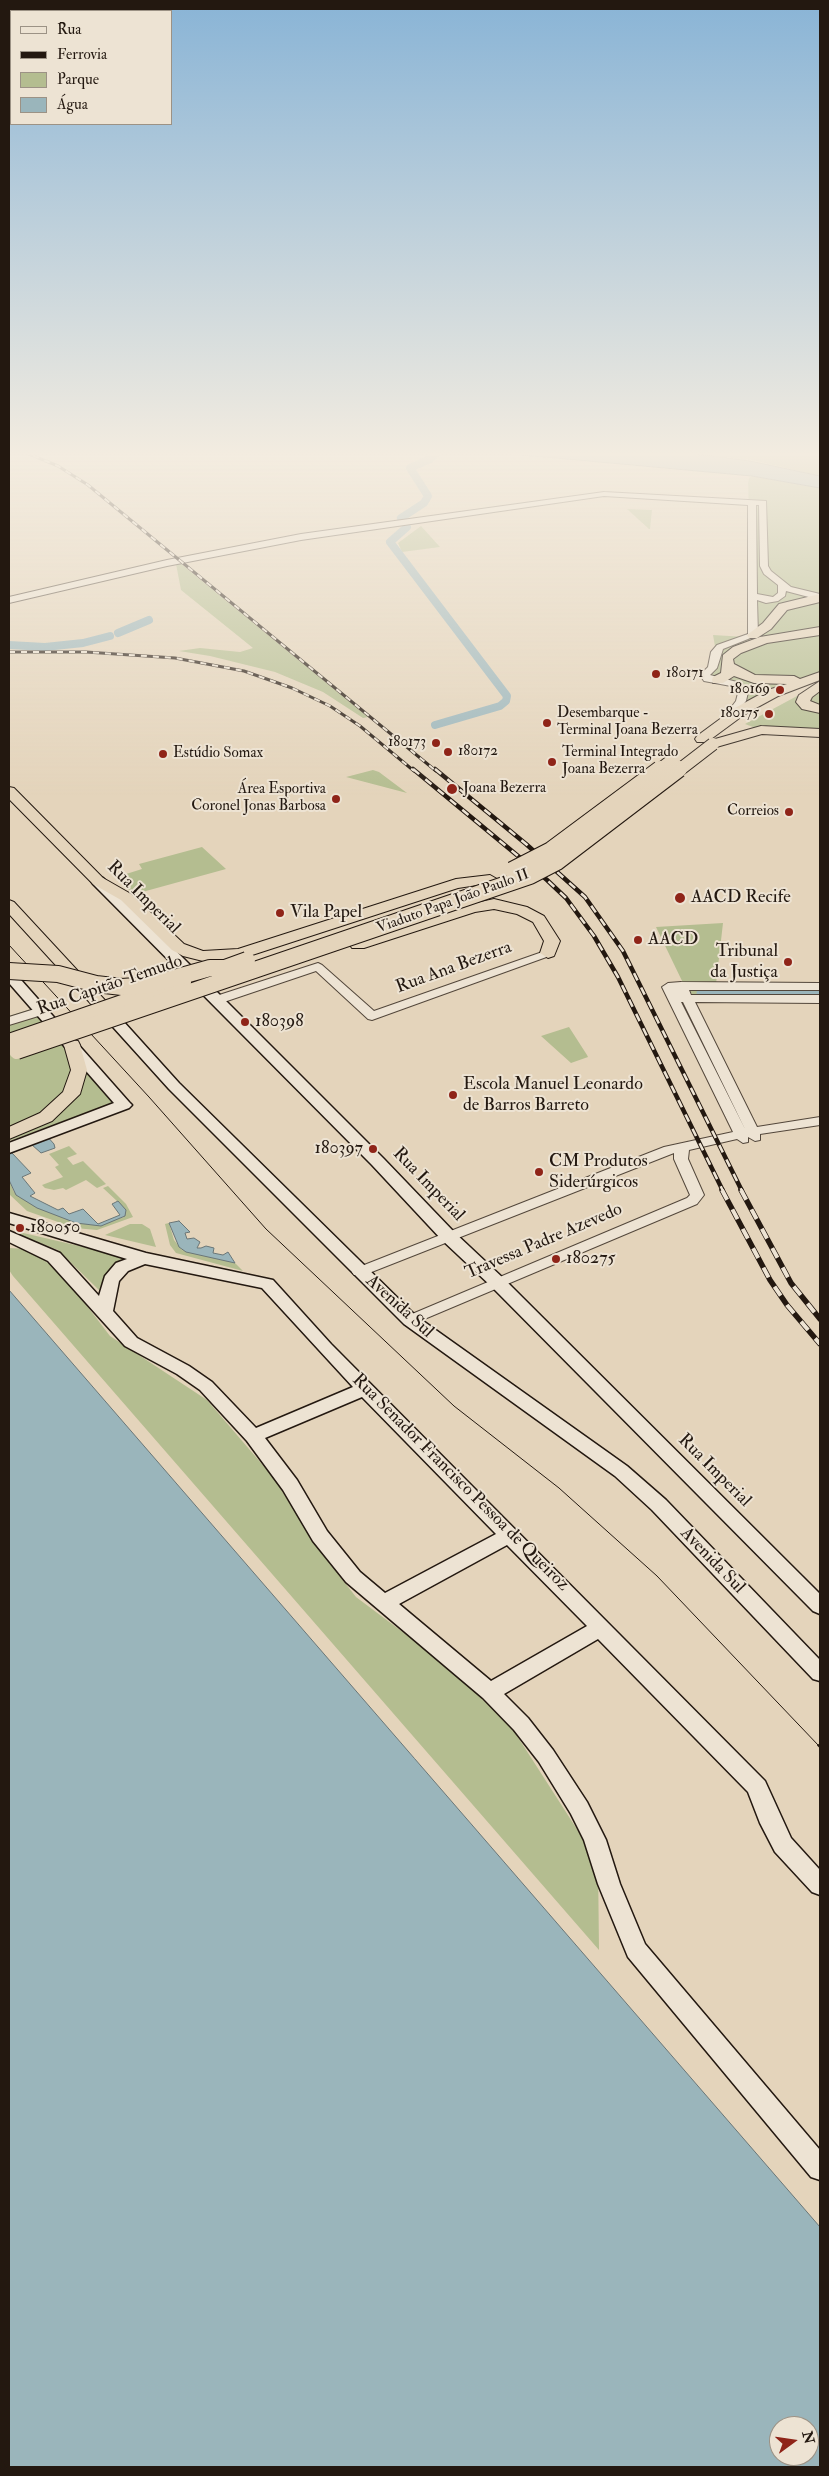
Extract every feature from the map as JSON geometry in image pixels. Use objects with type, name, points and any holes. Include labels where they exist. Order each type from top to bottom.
[{"type":"highway","name":"Viaduto Papa João Paulo II","points":[[225,968],[519,868],[550,850],[758,711],[817,681]]},
{"type":"highway","name":"Viaduto Papa João Paulo II","points":[[188,994],[530,876],[557,862],[709,742]]},
{"type":"highway","points":[[164,934],[178,947],[189,953],[209,957],[229,956],[456,884],[490,879]]},
{"type":"main road","points":[[753,635],[767,626],[783,607],[796,602],[820,598]]},
{"type":"main road","points":[[713,679],[728,674],[726,662],[729,655],[751,644],[781,636],[820,631]]},
{"type":"main road","points":[[728,666],[740,674],[754,679],[817,681]]},
{"type":"main road","points":[[817,681],[802,702],[807,706],[820,709]]},
{"type":"main road","name":"Viaduto Papa João Paulo II","points":[[709,742],[724,722],[773,693],[817,681]]},
{"type":"main road","points":[[709,742],[761,730],[817,733]]},
{"type":"main road","points":[[784,737],[817,733]]},
{"type":"main road","name":"Rua Imperial","points":[[9,791],[448,1236],[497,1282],[820,1606]]},
{"type":"main road","points":[[98,881],[126,897],[164,934]]},
{"type":"main road","name":"Avenida Sul","points":[[9,905],[174,1086],[359,1272],[410,1320],[621,1471],[659,1505],[820,1673]]},
{"type":"main road","points":[[11,1049],[188,994],[236,985],[483,905],[504,905],[529,912],[539,919],[550,947]]},
{"type":"main road","points":[[9,975],[50,973],[96,984],[122,987],[149,985],[210,968],[225,968]]},
{"type":"main road","name":"Rua Capitão Temudo","points":[[11,1049],[225,968]]},
{"type":"main road","points":[[9,975],[124,1104],[123,1106],[9,1148]]},
{"type":"main road","points":[[9,1134],[46,1117],[71,1094],[79,1070],[72,1046]]},
{"type":"main road","name":"Rua Senador Francisco Pessoa de Queiroz","points":[[9,1218],[144,1258],[267,1284],[325,1348],[757,1786],[771,1823],[783,1845],[820,1884]]},
{"type":"main road","points":[[9,1236],[54,1257],[131,1342],[183,1370],[206,1386],[253,1436],[290,1485],[320,1536],[353,1577],[490,1692],[521,1724],[546,1756],[579,1808],[595,1840],[609,1884],[636,1950],[820,2168]]},
{"type":"main road","points":[[104,1313],[111,1280],[122,1267],[144,1258]]},
{"type":"main road","points":[[253,1436],[366,1388]]},
{"type":"main road","points":[[384,1603],[510,1534]]},
{"type":"main road","points":[[490,1692],[602,1627]]},
{"type":"street","points":[[9,600],[157,567]]},
{"type":"street","points":[[724,722],[741,701],[742,692],[734,684],[705,675],[712,668],[716,652],[720,647],[753,635],[751,567]]},
{"type":"street","points":[[752,595],[766,600],[781,596],[778,583],[764,567]]},
{"type":"street","points":[[751,581],[778,583],[801,594],[820,598]]},
{"type":"street","name":"Rua Ana Bezerra","points":[[217,1000],[318,967],[372,1016],[550,947]]},
{"type":"street","points":[[671,993],[681,986],[820,986]]},
{"type":"street","points":[[681,986],[740,1108],[744,1136]]},
{"type":"street","points":[[671,993],[687,998],[820,999]]},
{"type":"street","points":[[671,993],[744,1136]]},
{"type":"street","name":"Rua Capitão Temudo","points":[[9,1021],[41,1011]]},
{"type":"street","points":[[740,1108],[758,1120],[772,1124],[816,1124]]},
{"type":"street","points":[[359,1272],[684,1146],[816,1124]]},
{"type":"street","name":"Travessa Padre Azevedo","points":[[410,1320],[692,1201],[697,1195],[681,1159],[681,1152],[684,1146]]},
{"type":"green space","points":[[176,567],[184,567],[368,717],[363,718],[323,692],[275,672],[210,656],[179,651],[200,648],[240,652],[253,648],[181,590]]},
{"type":"green space","points":[[751,567],[820,567],[820,675],[746,703],[747,695],[737,687],[707,680],[716,652],[713,635],[746,637],[753,634]]},
{"type":"green space","points":[[820,690],[820,732],[761,730],[745,724],[797,696]]},
{"type":"green space","points":[[373,770],[379,772],[407,793],[346,777]]},
{"type":"green space","points":[[202,847],[226,869],[135,894],[123,886],[127,882],[123,875],[142,869],[139,864]]},
{"type":"green space","points":[[723,923],[716,984],[684,985],[656,927]]},
{"type":"green space","points":[[692,988],[820,988],[820,997],[698,997],[690,992]]},
{"type":"green space","points":[[31,1009],[113,1103],[9,1141],[9,1016]]},
{"type":"green space","points":[[569,1027],[588,1057],[571,1063],[541,1036]]},
{"type":"green space","points":[[69,1146],[77,1154],[67,1158],[73,1165],[83,1161],[106,1184],[97,1188],[86,1180],[66,1190],[63,1188],[54,1190],[45,1188],[42,1185],[63,1177],[55,1167],[59,1165],[49,1154]]},
{"type":"green space","points":[[9,1180],[14,1192],[81,1223],[93,1225],[124,1217],[118,1202],[103,1188],[108,1186],[126,1204],[133,1217],[97,1230],[75,1228],[27,1211],[9,1194]]},
{"type":"green space","points":[[169,1223],[174,1240],[182,1250],[235,1263],[243,1271],[176,1253],[170,1245],[165,1224]]},
{"type":"green space","points":[[130,1224],[142,1224],[150,1229],[156,1247],[105,1235]]},
{"type":"green space","points":[[19,1232],[131,1258],[102,1293],[58,1250],[17,1234]]},
{"type":"green space","points":[[9,1248],[28,1249],[61,1272],[110,1336],[207,1400],[273,1477],[320,1551],[356,1597],[448,1666],[512,1728],[598,1862],[599,1950],[13,1276],[9,1270]]},
{"type":"water","points":[[46,1135],[55,1148],[41,1153],[31,1144],[12,1153],[31,1173],[22,1177],[35,1193],[30,1196],[58,1210],[63,1208],[69,1214],[83,1209],[98,1224],[120,1215],[112,1204],[118,1201],[126,1210],[125,1216],[101,1226],[76,1223],[37,1208],[16,1195],[9,1180],[9,1151]]},
{"type":"water","points":[[179,1221],[190,1232],[185,1233],[187,1239],[194,1238],[200,1242],[197,1248],[206,1246],[214,1248],[213,1253],[223,1255],[228,1252],[235,1263],[186,1252],[179,1247],[169,1223]]},
{"type":"water","points":[[9,1290],[820,2227],[820,2467],[9,2467]]},
{"type":"waterway","points":[[409,567],[507,696],[506,701],[500,706],[435,725]]},
{"type":"waterway","points":[[118,633],[149,620]]},
{"type":"waterway","points":[[9,645],[45,647],[83,643],[110,636]]},
{"type":"waterway","points":[[701,993],[820,993]]},
{"type":"tram line","points":[[9,945],[149,1097],[266,1229],[454,1406],[559,1488],[657,1576],[819,1746]]},
{"type":"railway","points":[[187,567],[436,771]]},
{"type":"railway","points":[[9,652],[86,652],[175,658],[244,671],[292,688],[330,706],[360,726],[414,771]]},
{"type":"railway","points":[[413,769],[547,880],[566,898],[594,936],[618,977],[723,1191]]},
{"type":"railway","points":[[435,769],[526,844],[585,897],[623,951],[742,1191]]},
{"type":"railway","points":[[722,1190],[770,1280],[787,1305],[820,1344]]},
{"type":"railway","points":[[741,1190],[791,1283],[820,1319]]},
{"type":"place","name":"180171","points":[[656,674]]},
{"type":"place","name":"180169","points":[[780,690]]},
{"type":"place","name":"180175","points":[[769,714]]},
{"type":"place","name":"Desembarque - Terminal Joana Bezerra","points":[[547,723]]},
{"type":"place","name":"180173","points":[[436,743]]},
{"type":"place","name":"180172","points":[[448,752]]},
{"type":"place","name":"Estúdio Somax","points":[[163,754]]},
{"type":"place","name":"Terminal Integrado Joana Bezerra","points":[[552,762]]},
{"type":"place","name":"Joana Bezerra","points":[[452,789]]},
{"type":"place","name":"Área Esportiva Coronel Jonas Barbosa","points":[[336,799]]},
{"type":"place","name":"Correios","points":[[789,812]]},
{"type":"place","name":"AACD Recife","points":[[680,898]]},
{"type":"place","name":"Vila Papel","points":[[280,913]]},
{"type":"place","name":"AACD","points":[[638,940]]},
{"type":"place","name":"Tribunal da Justiça","points":[[788,962]]},
{"type":"place","name":"180398","points":[[245,1022]]},
{"type":"place","name":"Escola Manuel Leonardo de Barros Barreto","points":[[453,1095]]},
{"type":"place","name":"180397","points":[[373,1149]]},
{"type":"place","name":"CM Produtos Siderúrgicos","points":[[539,1172]]},
{"type":"place","name":"180050","points":[[20,1228]]},
{"type":"place","name":"180275","points":[[556,1259]]}]
